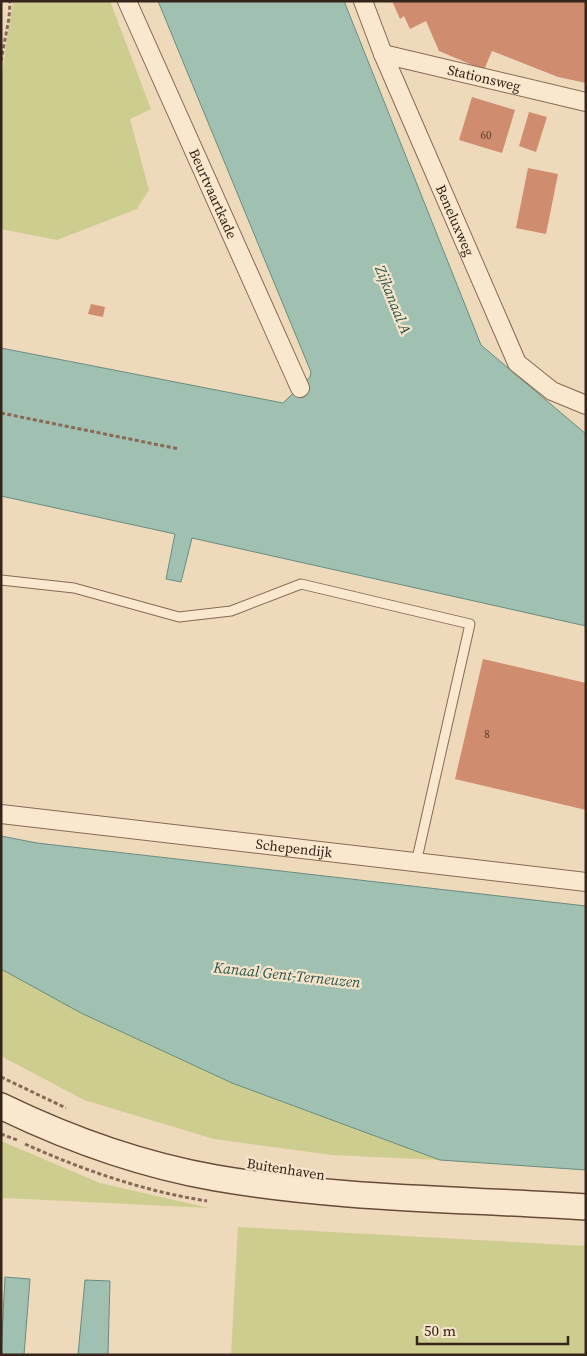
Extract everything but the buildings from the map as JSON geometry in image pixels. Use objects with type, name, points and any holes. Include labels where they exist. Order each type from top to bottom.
[{"type":"main road","name":"Buitenhaven","points":[[1,1106],[52,1129],[144,1162],[215,1178],[320,1192],[586,1207]]},
{"type":"street","name":"Beurtvaartkade","points":[[127,1],[300,388]]},
{"type":"street","name":"Beneluxweg","points":[[363,1],[383,54],[517,362],[552,390],[586,405]]},
{"type":"street","name":"Stationsweg","points":[[383,54],[586,102]]},
{"type":"street","name":"Schependijk","points":[[1,814],[586,882]]},
{"type":"lane","points":[[1,580],[74,588],[179,616],[231,611],[301,584],[470,624],[416,863]]},
{"type":"path","points":[[1,61],[9,18],[10,1]]},
{"type":"path","points":[[1,412],[179,449]]},
{"type":"path","points":[[1,1077],[68,1110]]},
{"type":"green space","points":[[13,1],[110,1],[151,109],[130,119],[149,190],[137,209],[57,240],[1,229],[1,78]]},
{"type":"green space","points":[[1,969],[81,1013],[232,1083],[440,1160],[332,1155],[214,1139],[84,1100],[1,1056]]},
{"type":"green space","points":[[1,1141],[100,1183],[209,1208],[5,1198],[1,1200]]},
{"type":"green space","points":[[238,1227],[586,1246],[586,1355],[231,1355]]},
{"type":"water","name":"Zijkanaal A","points":[[158,1],[344,1],[481,345],[586,434],[586,626],[192,538],[181,582],[166,579],[175,534],[1,496],[1,348],[283,403],[310,377],[311,372]]},
{"type":"water","name":"Kanaal Gent-Terneuzen","points":[[1,836],[37,843],[586,906],[586,1170],[440,1160],[232,1083],[81,1013],[1,969]]},
{"type":"water","points":[[5,1277],[30,1279],[24,1355],[1,1355]]},
{"type":"water","points":[[85,1280],[110,1281],[108,1355],[78,1355]]}]
